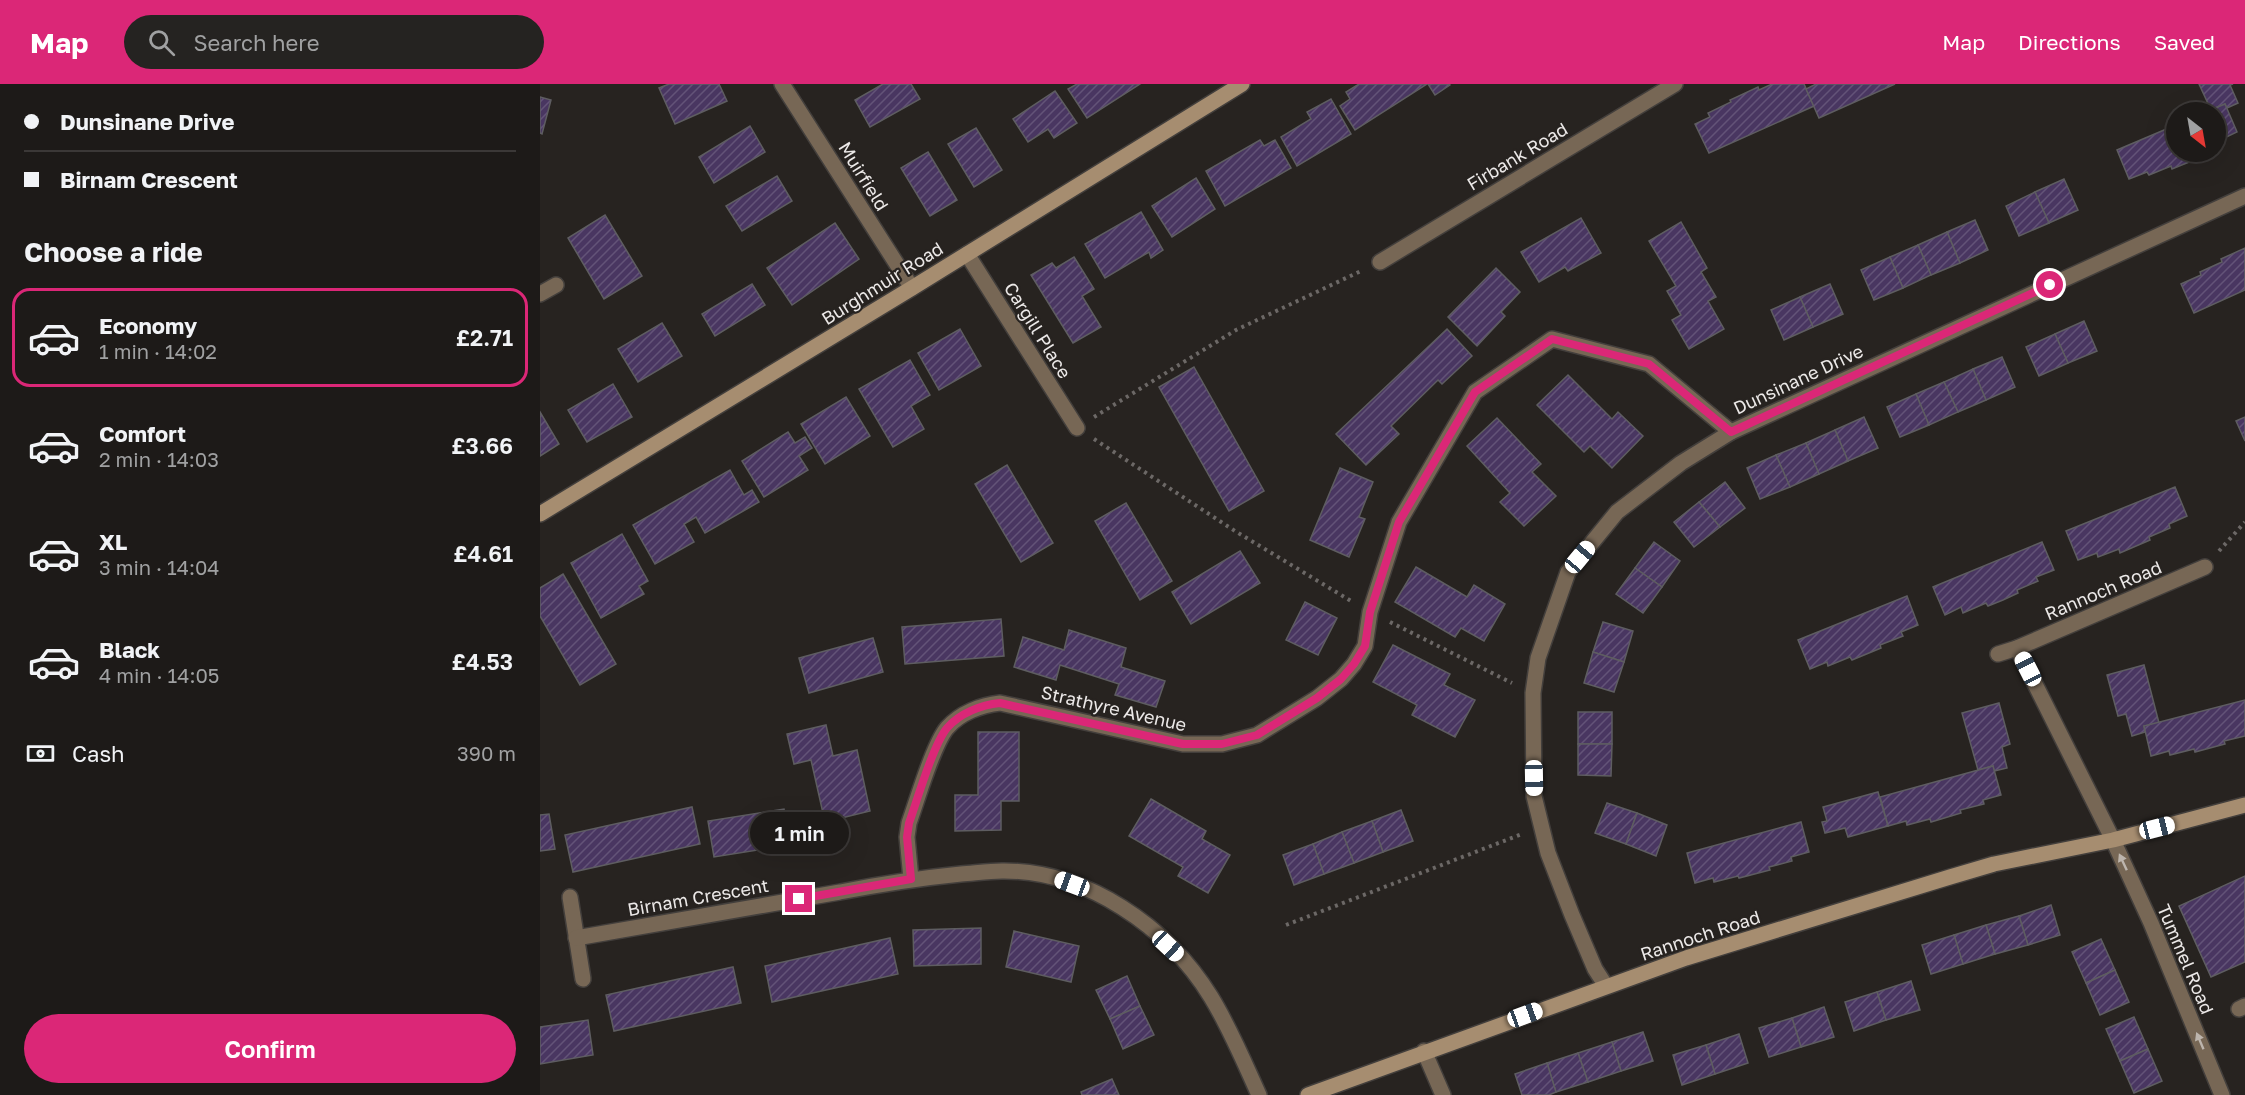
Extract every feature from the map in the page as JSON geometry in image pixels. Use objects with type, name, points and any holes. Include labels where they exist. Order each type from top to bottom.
[{"type":"street","name":"Muirfield","points":[[782,84],[912,288]]},
{"type":"street","name":"Burghmuir Road","points":[[540,514],[1242,84]]},
{"type":"street","name":"Firbank Road","points":[[1380,262],[1674,84]]},
{"type":"street","name":"Dunsinane Drive","points":[[1606,986],[1595,969],[1548,853],[1534,796],[1533,693],[1538,658],[1568,572],[1617,512],[1682,463],[1731,432],[2245,196]]},
{"type":"street","name":"Cargill Place","points":[[967,254],[1077,428]]},
{"type":"street","points":[[540,294],[556,285]]},
{"type":"street","name":"Strathyre Avenue","points":[[911,879],[907,837],[909,823],[938,744],[945,730],[954,721],[986,704],[1000,703],[1183,744],[1202,746],[1257,735],[1317,698],[1341,679],[1365,646],[1370,612],[1399,522],[1475,392],[1552,339],[1649,364],[1731,432]]},
{"type":"street","name":"Rannoch Road","points":[[1998,654],[2017,648],[2205,567]]},
{"type":"street","points":[[2017,648],[2113,840]]},
{"type":"street","name":"Rannoch Road","points":[[1308,1095],[1424,1051],[1686,958],[1994,864],[2113,840],[2245,805]]},
{"type":"street","name":"Tummel Road","points":[[2113,840],[2151,923],[2222,1095]]},
{"type":"street","name":"Birnam Crescent","points":[[576,938],[911,879],[1002,870],[1036,873],[1086,888],[1125,909],[1165,942],[1195,975],[1211,997],[1259,1095]]},
{"type":"street","points":[[570,897],[583,979]]},
{"type":"street","points":[[1424,1051],[1443,1095]]},
{"type":"path","points":[[1380,262],[1236,330],[1077,428],[1235,531],[1370,612],[1533,693]]},
{"type":"path","points":[[2205,567],[2245,522]]},
{"type":"path","points":[[1286,925],[1542,826]]},
{"type":"building","points":[[669,84],[719,84],[727,101],[675,124],[659,88]]},
{"type":"building","points":[[883,84],[911,84],[920,99],[870,127],[855,100]]},
{"type":"building","points":[[1077,84],[1140,84],[1087,118],[1068,89]]},
{"type":"building","points":[[1359,84],[1427,84],[1355,130],[1340,106],[1350,99],[1346,92]]},
{"type":"building","points":[[1428,84],[1449,84],[1450,85],[1435,95]]},
{"type":"building","points":[[1772,84],[1804,84],[1814,106],[1709,153],[1695,124],[1710,117],[1708,113],[1731,102],[1730,100],[1758,87],[1759,90]]},
{"type":"building","points":[[1816,84],[1895,84],[1819,118],[1806,89]]},
{"type":"building","points":[[2199,84],[2233,84],[2230,85],[2238,103],[2227,108],[2226,102],[2207,102]]},
{"type":"building","points":[[1055,91],[1077,123],[1054,138],[1048,129],[1028,142],[1013,119]]},
{"type":"building","points":[[540,97],[551,100],[542,134],[540,133]]},
{"type":"building","points":[[1331,99],[1351,134],[1297,166],[1281,137],[1311,119],[1307,112]]},
{"type":"building","points":[[2226,106],[2237,132],[2226,137]]},
{"type":"building","points":[[750,126],[765,152],[714,183],[699,157]]},
{"type":"building","points":[[976,128],[1002,170],[974,187],[948,144]]},
{"type":"building","points":[[2166,129],[2166,162],[2189,162],[2172,169],[2171,166],[2149,175],[2147,172],[2129,179],[2117,150]]},
{"type":"building","points":[[1260,140],[1264,146],[1275,140],[1291,168],[1225,206],[1206,171]]},
{"type":"building","points":[[928,152],[957,200],[930,216],[901,168]]},
{"type":"building","points":[[777,176],[792,201],[742,231],[726,206]]},
{"type":"building","points":[[1196,178],[1215,209],[1172,237],[1152,206]]},
{"type":"building","points":[[2064,179],[2078,210],[2049,223],[2035,192]]},
{"type":"building","points":[[2035,192],[2049,223],[2019,236],[2006,206]]},
{"type":"building","points":[[1141,212],[1163,250],[1151,258],[1149,252],[1105,278],[1085,244]]},
{"type":"building","points":[[605,215],[642,276],[604,299],[568,238]]},
{"type":"building","points":[[1581,218],[1601,253],[1568,271],[1565,267],[1539,282],[1521,252]]},
{"type":"building","points":[[1975,220],[1988,250],[1960,263],[1947,232]]},
{"type":"building","points":[[1681,222],[1707,268],[1701,272],[1716,297],[1708,301],[1724,329],[1689,349],[1672,320],[1681,315],[1667,291],[1676,286],[1649,241]]},
{"type":"building","points":[[835,223],[859,259],[792,305],[767,268]]},
{"type":"building","points":[[1947,232],[1960,263],[1931,275],[1918,245]]},
{"type":"building","points":[[1918,245],[1931,275],[1903,288],[1890,257]]},
{"type":"building","points":[[2245,248],[2245,290],[2194,313],[2181,284],[2222,262],[2221,259]]},
{"type":"building","points":[[1074,257],[1094,289],[1082,296],[1101,327],[1073,343],[1031,275],[1052,263],[1056,268]]},
{"type":"building","points":[[1890,257],[1903,288],[1874,300],[1861,270]]},
{"type":"building","points":[[1496,268],[1520,292],[1501,312],[1505,316],[1477,346],[1448,317]]},
{"type":"building","points":[[752,284],[765,305],[715,336],[702,314]]},
{"type":"building","points":[[1830,284],[1843,314],[1813,327],[1800,297]]},
{"type":"building","points":[[1800,297],[1813,327],[1784,340],[1771,310]]},
{"type":"building","points":[[2084,321],[2097,351],[2068,363],[2055,334]]},
{"type":"building","points":[[662,323],[682,356],[638,382],[618,349]]},
{"type":"building","points":[[960,329],[981,366],[939,390],[918,353]]},
{"type":"building","points":[[1447,329],[1472,356],[1442,384],[1438,380],[1391,426],[1399,434],[1366,465],[1336,434]]},
{"type":"building","points":[[2055,334],[2068,363],[2039,376],[2026,347]]},
{"type":"building","points":[[2002,357],[2015,387],[1986,400],[1973,369]]},
{"type":"building","points":[[910,360],[930,395],[911,406],[924,429],[893,447],[859,389]]},
{"type":"building","points":[[1194,367],[1264,491],[1229,511],[1159,387]]},
{"type":"building","points":[[1973,369],[1986,400],[1958,412],[1944,382]]},
{"type":"building","points":[[1568,375],[1612,419],[1618,412],[1643,436],[1612,468],[1590,446],[1584,452],[1537,405]]},
{"type":"building","points":[[1944,382],[1958,412],[1929,425],[1916,394]]},
{"type":"building","points":[[613,384],[632,417],[587,442],[568,410]]},
{"type":"building","points":[[1916,394],[1929,425],[1900,437],[1887,407]]},
{"type":"building","points":[[846,397],[870,436],[825,464],[801,424]]},
{"type":"building","points":[[540,412],[559,444],[540,456]]},
{"type":"building","points":[[1864,417],[1878,448],[1848,461],[1835,430]]},
{"type":"building","points":[[2245,417],[2245,441],[2236,421]]},
{"type":"building","points":[[1497,418],[1541,464],[1532,472],[1556,496],[1524,526],[1500,502],[1510,493],[1467,446]]},
{"type":"building","points":[[1835,430],[1848,461],[1819,474],[1806,443]]},
{"type":"building","points":[[788,432],[795,443],[805,437],[812,448],[799,456],[808,470],[764,497],[742,461]]},
{"type":"building","points":[[1806,443],[1819,474],[1790,487],[1776,455]]},
{"type":"building","points":[[1776,455],[1790,487],[1760,499],[1747,468]]},
{"type":"building","points":[[1007,465],[1053,543],[1021,562],[975,484]]},
{"type":"building","points":[[1340,468],[1373,482],[1359,517],[1365,519],[1349,557],[1310,540]]},
{"type":"building","points":[[730,470],[744,495],[752,490],[759,502],[705,533],[696,517],[684,524],[694,542],[655,564],[633,525]]},
{"type":"building","points":[[1725,482],[1745,508],[1720,527],[1699,502]]},
{"type":"building","points":[[2175,487],[2187,516],[2169,524],[2170,528],[2149,537],[2150,540],[2120,553],[2119,549],[2098,557],[2097,553],[2078,560],[2066,531]]},
{"type":"building","points":[[1699,502],[1720,527],[1694,547],[1674,522]]},
{"type":"building","points":[[1126,503],[1172,581],[1140,600],[1095,521]]},
{"type":"building","points":[[622,534],[648,581],[639,586],[644,594],[601,618],[571,563]]},
{"type":"building","points":[[1654,542],[1680,561],[1662,587],[1635,568]]},
{"type":"building","points":[[2042,542],[2054,570],[2036,577],[2038,581],[2017,590],[2018,593],[2003,600],[1988,606],[1986,603],[1963,613],[1961,607],[1945,615],[1933,587]]},
{"type":"building","points":[[1240,551],[1260,583],[1191,624],[1172,592]]},
{"type":"building","points":[[1416,567],[1467,597],[1474,585],[1505,604],[1484,641],[1461,628],[1455,637],[1395,602]]},
{"type":"building","points":[[1635,568],[1662,587],[1643,613],[1616,594]]},
{"type":"building","points":[[563,574],[616,664],[580,685],[540,616],[540,588]]},
{"type":"building","points":[[1907,596],[1918,625],[1901,632],[1903,636],[1880,645],[1881,648],[1852,660],[1850,657],[1828,666],[1827,662],[1810,669],[1798,640]]},
{"type":"building","points":[[1305,602],[1337,618],[1318,655],[1286,640]]},
{"type":"building","points":[[1001,619],[1004,656],[905,664],[902,627]]},
{"type":"building","points":[[1603,622],[1633,631],[1624,662],[1593,652]]},
{"type":"building","points":[[1069,630],[1126,648],[1121,667],[1165,681],[1156,707],[1115,695],[1119,684],[1060,665],[1056,680],[1014,667],[1023,637],[1064,650]]},
{"type":"building","points":[[873,638],[883,672],[809,693],[799,658]]},
{"type":"building","points":[[1393,645],[1450,674],[1444,685],[1475,700],[1455,737],[1412,715],[1417,705],[1373,682]]},
{"type":"building","points":[[1593,652],[1624,662],[1614,692],[1584,683]]},
{"type":"building","points":[[2144,665],[2159,723],[2144,726],[2145,732],[2132,736],[2126,714],[2118,716],[2107,675]]},
{"type":"building","points":[[2245,700],[2245,736],[2195,752],[2194,749],[2170,755],[2169,751],[2151,756],[2144,726]]},
{"type":"building","points":[[1999,703],[2010,744],[2002,747],[2007,768],[1994,771],[1993,766],[1978,770],[1962,713]]},
{"type":"building","points":[[1578,712],[1612,712],[1612,744],[1578,744]]},
{"type":"building","points":[[826,725],[833,756],[857,750],[870,811],[825,822],[811,760],[794,764],[787,734]]},
{"type":"building","points":[[978,732],[1019,732],[1019,801],[1001,801],[1001,830],[955,831],[955,795],[978,795]]},
{"type":"building","points":[[1578,744],[1612,744],[1611,776],[1578,775]]},
{"type":"building","points":[[1993,766],[2001,795],[1983,800],[1984,804],[1960,810],[1961,813],[1931,822],[1930,819],[1907,825],[1906,821],[1888,826],[1880,797]]},
{"type":"building","points":[[1878,792],[1888,826],[1848,837],[1845,828],[1825,833],[1822,822],[1827,821],[1823,807]]},
{"type":"building","points":[[1151,799],[1206,831],[1202,839],[1230,855],[1208,893],[1178,876],[1183,867],[1129,836]]},
{"type":"building","points":[[1607,803],[1637,813],[1626,844],[1595,833]]},
{"type":"building","points":[[692,807],[700,844],[573,872],[565,835]]},
{"type":"building","points":[[784,809],[789,845],[714,857],[708,821]]},
{"type":"building","points":[[1401,810],[1413,841],[1383,852],[1372,821]]},
{"type":"building","points":[[1637,813],[1667,825],[1656,856],[1626,844]]},
{"type":"building","points":[[549,814],[555,849],[540,851],[540,815]]},
{"type":"building","points":[[1372,821],[1383,852],[1354,863],[1342,832]]},
{"type":"building","points":[[1801,822],[1809,852],[1791,857],[1792,861],[1769,867],[1770,870],[1739,878],[1738,876],[1714,882],[1713,878],[1695,883],[1687,853]]},
{"type":"building","points":[[1342,832],[1354,863],[1324,874],[1313,844]]},
{"type":"building","points":[[1313,844],[1324,874],[1294,885],[1283,855]]},
{"type":"building","points":[[2245,876],[2245,962],[2211,977],[2179,906]]},
{"type":"building","points":[[2051,905],[2060,935],[2028,945],[2019,916]]},
{"type":"building","points":[[2019,916],[2028,945],[1995,954],[1986,925]]},
{"type":"building","points":[[1986,925],[1995,954],[1963,964],[1954,935]]},
{"type":"building","points":[[981,928],[981,964],[914,966],[913,930]]},
{"type":"building","points":[[1014,931],[1079,946],[1071,982],[1006,967]]},
{"type":"building","points":[[1954,935],[1963,964],[1931,974],[1922,945]]},
{"type":"building","points":[[890,938],[898,974],[772,1002],[765,966]]},
{"type":"building","points":[[2101,939],[2115,970],[2086,983],[2072,952]]},
{"type":"building","points":[[733,967],[741,1003],[614,1031],[606,995]]},
{"type":"building","points":[[2115,970],[2129,1002],[2100,1015],[2086,983]]},
{"type":"building","points":[[1127,976],[1140,1006],[1110,1019],[1096,990]]},
{"type":"building","points":[[1911,981],[1920,1010],[1886,1020],[1877,992]]},
{"type":"building","points":[[1877,992],[1886,1020],[1854,1031],[1845,1002]]},
{"type":"building","points":[[1140,1006],[1154,1035],[1123,1049],[1110,1019]]},
{"type":"building","points":[[1824,1007],[1834,1037],[1801,1047],[1792,1018]]},
{"type":"building","points":[[2134,1017],[2148,1049],[2120,1061],[2106,1029]]},
{"type":"building","points":[[1792,1018],[1801,1047],[1769,1057],[1759,1028]]},
{"type":"building","points":[[588,1020],[593,1055],[540,1064],[540,1027]]},
{"type":"building","points":[[1643,1032],[1653,1061],[1621,1071],[1612,1042]]},
{"type":"building","points":[[1739,1034],[1748,1063],[1715,1074],[1706,1045]]},
{"type":"building","points":[[1612,1042],[1621,1071],[1588,1082],[1578,1053]]},
{"type":"building","points":[[1706,1045],[1715,1074],[1682,1085],[1673,1055]]},
{"type":"building","points":[[2148,1049],[2162,1081],[2134,1093],[2120,1061]]},
{"type":"building","points":[[1578,1053],[1588,1082],[1556,1092],[1547,1063]]},
{"type":"building","points":[[1547,1063],[1556,1092],[1549,1095],[1522,1095],[1515,1074]]},
{"type":"building","points":[[1112,1079],[1119,1095],[1082,1095],[1081,1092]]},
{"type":"route","points":[[799,899],[911,879],[907,837],[909,823],[938,744],[945,730],[954,721],[986,704],[1000,703],[1023,707],[1183,744],[1202,746],[1222,744],[1257,735],[1317,698],[1341,679],[1365,646],[1370,612],[1399,522],[1475,392],[1552,339],[1649,364],[1731,432],[2050,285]]}]
